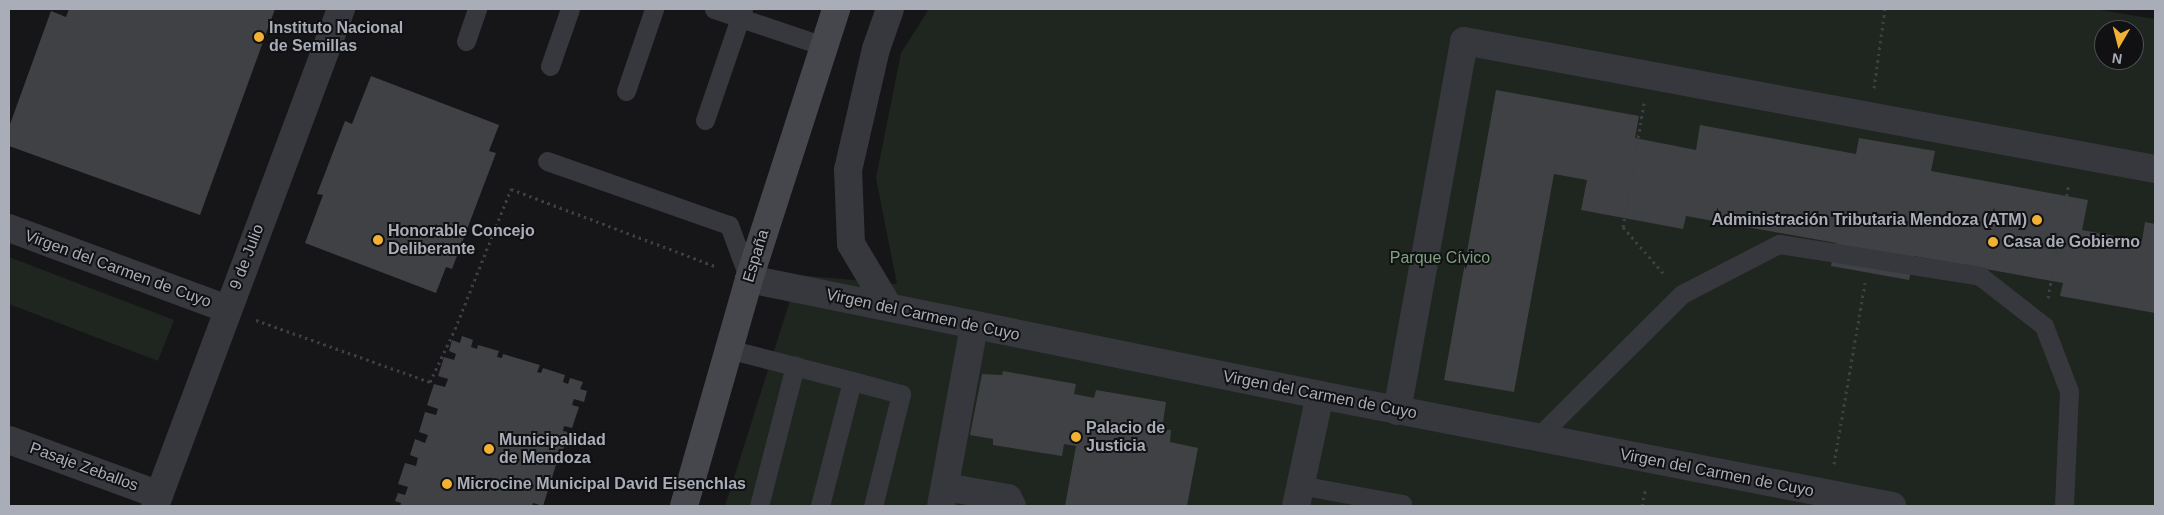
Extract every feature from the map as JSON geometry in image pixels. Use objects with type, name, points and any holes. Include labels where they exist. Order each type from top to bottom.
[{"type":"street","name":"9 de Julio","points":[[157,501],[240,314],[341,9]]},
{"type":"street","name":"España","points":[[684,506],[749,279],[836,9]]},
{"type":"street","points":[[888,306],[851,244],[848,170],[876,49],[890,9]]},
{"type":"street","points":[[1397,410],[1464,41],[2155,169]]},
{"type":"street","name":"Virgen del Carmen de Cuyo","points":[[9,228],[240,314]]},
{"type":"street","name":"Virgen del Carmen de Cuyo","points":[[749,279],[1320,396],[1892,506]]},
{"type":"street","points":[[974,326],[943,497],[1008,498],[1012,506]]},
{"type":"street","points":[[1298,496],[1320,396]]},
{"type":"street","name":"Pasaje Zeballos","points":[[9,440],[157,501]]},
{"type":"lane","points":[[466,41],[477,9]]},
{"type":"lane","points":[[550,66],[570,9]]},
{"type":"lane","points":[[626,91],[654,9]]},
{"type":"lane","points":[[714,9],[742,13],[823,46]]},
{"type":"lane","points":[[705,120],[742,13]]},
{"type":"lane","points":[[547,161],[729,225],[749,279]]},
{"type":"lane","points":[[1537,438],[1682,294],[1780,244],[1980,276],[2044,326],[2069,391],[2064,506]]},
{"type":"lane","points":[[728,349],[901,394],[872,506]]},
{"type":"lane","points":[[759,506],[795,366]]},
{"type":"lane","points":[[820,506],[852,381]]},
{"type":"lane","points":[[1298,496],[1402,504],[1401,506]]},
{"type":"path","points":[[1870,116],[1886,9]]},
{"type":"path","points":[[1648,74],[1623,227],[1682,294]]},
{"type":"path","points":[[2044,326],[2074,154]]},
{"type":"path","points":[[240,314],[430,382],[455,329],[511,189],[749,279]]},
{"type":"path","points":[[1829,494],[1869,258]]},
{"type":"green space","name":"Parque Cívico","points":[[929,9],[2094,9],[2155,19],[2155,506],[725,506],[798,275],[897,284],[876,178],[901,53]]},
{"type":"green space","points":[[9,257],[174,320],[158,361],[9,304]]},
{"type":"building","points":[[69,9],[275,9],[200,215],[9,146],[9,127],[51,11],[66,17]]},
{"type":"building","points":[[371,76],[499,125],[489,151],[496,153],[452,269],[446,267],[436,293],[305,243],[323,195],[317,194],[345,121],[352,124]]},
{"type":"building","name":"Casa de Gobierno","points":[[1496,90],[1639,116],[1635,138],[1696,150],[1700,125],[1856,154],[1859,138],[1935,151],[1931,171],[2088,200],[2082,230],[2142,241],[2145,222],[2155,224],[2155,313],[2060,296],[2063,283],[1914,256],[1909,280],[1831,266],[1836,243],[1686,216],[1683,229],[1581,210],[1587,180],[1554,174],[1514,392],[1444,380]]},
{"type":"building","points":[[462,336],[473,340],[471,347],[477,349],[478,345],[499,351],[497,357],[502,358],[503,354],[540,365],[537,372],[541,373],[543,368],[565,375],[563,382],[568,384],[570,378],[583,382],[580,389],[587,391],[584,402],[574,399],[572,405],[579,407],[572,428],[564,426],[563,431],[568,432],[562,454],[553,452],[552,456],[558,458],[551,481],[545,479],[544,485],[549,487],[543,506],[533,503],[532,506],[400,506],[401,503],[395,501],[398,493],[405,495],[408,487],[398,484],[405,463],[416,466],[418,458],[410,455],[415,439],[425,443],[428,435],[419,432],[425,412],[436,415],[438,409],[427,405],[434,384],[445,387],[448,379],[438,376],[444,357],[454,360],[456,354],[449,351],[452,340],[460,343]]},
{"type":"building","name":"Palacio de Justicia","points":[[1003,371],[1076,384],[1074,394],[1094,398],[1096,390],[1166,402],[1162,429],[1171,430],[1170,442],[1198,448],[1187,506],[1065,506],[1076,446],[1064,444],[1062,456],[993,445],[993,439],[970,435],[982,374],[1002,375]]},
{"type":"place","name":"Instituto Nacional de Semillas","points":[[259,37]]},
{"type":"place","name":"Administración Tributaria Mendoza (ATM)","points":[[2037,220]]},
{"type":"place","name":"Honorable Concejo Deliberante","points":[[378,240]]},
{"type":"place","name":"Casa de Gobierno","points":[[1993,242]]},
{"type":"place","name":"Palacio de Justicia","points":[[1076,437]]},
{"type":"place","name":"Municipalidad de Mendoza","points":[[489,449]]},
{"type":"place","name":"Microcine Municipal David Eisenchlas","points":[[447,484]]}]
